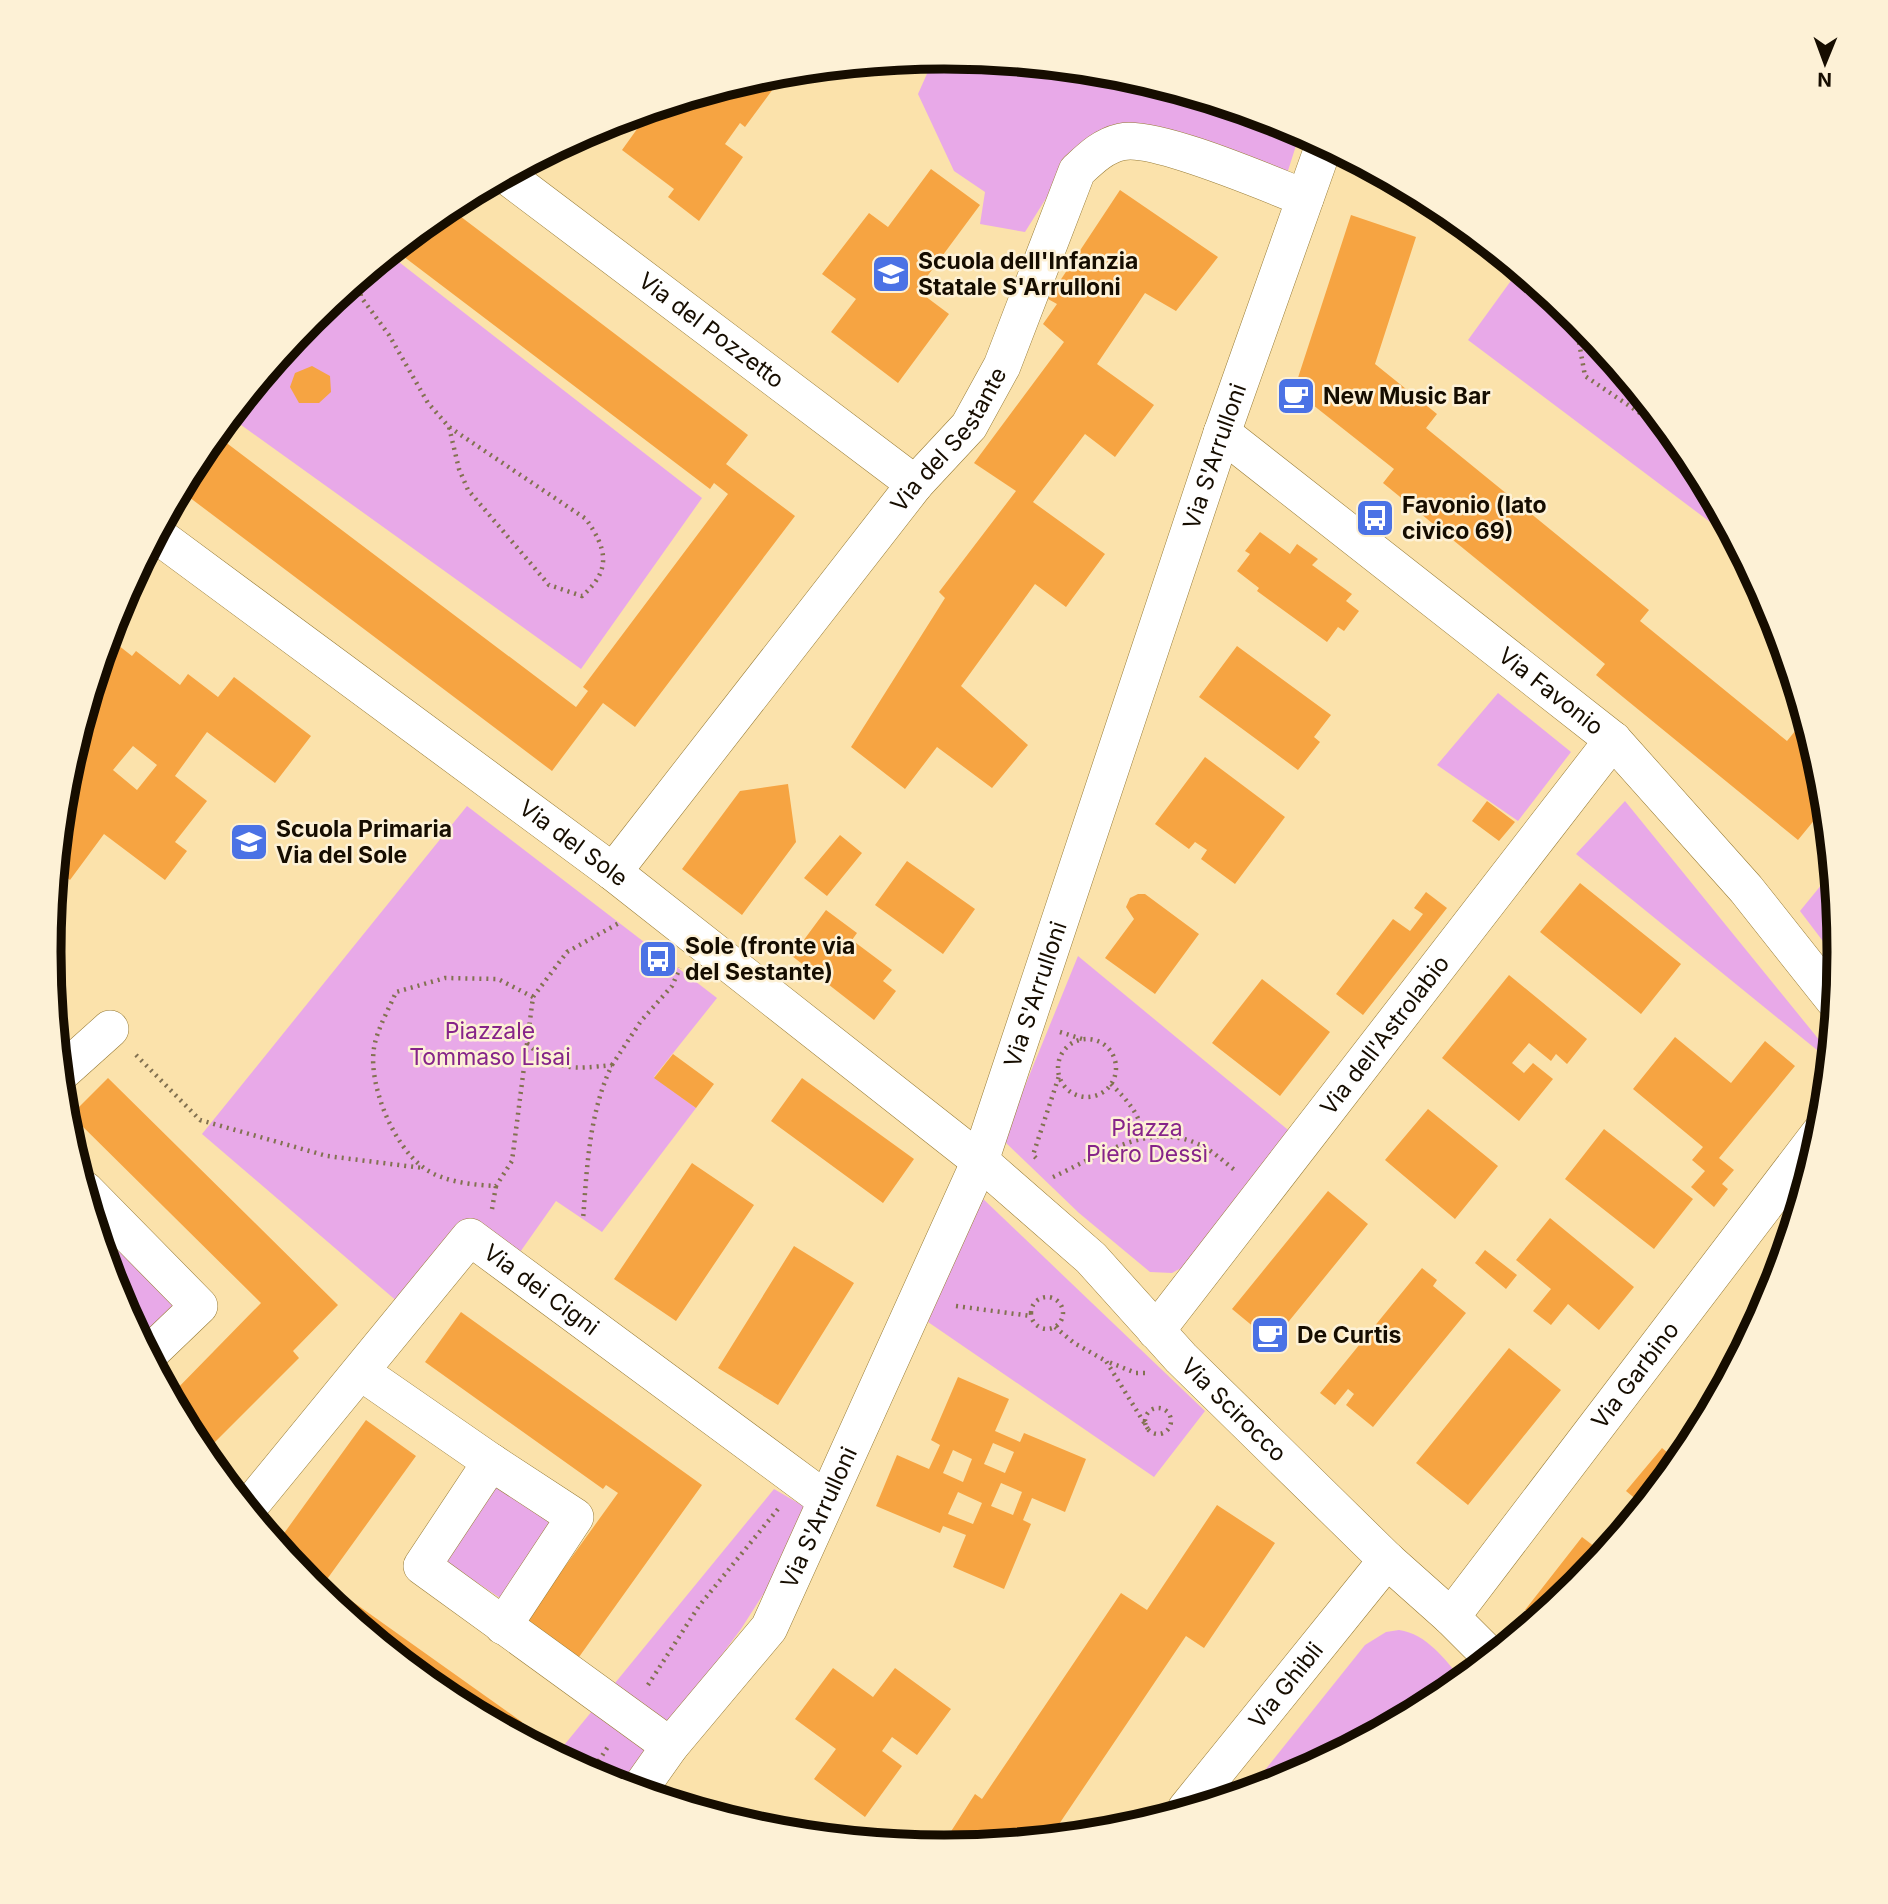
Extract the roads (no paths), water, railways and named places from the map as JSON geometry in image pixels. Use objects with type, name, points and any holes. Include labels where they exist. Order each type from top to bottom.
[{"type":"street","name":"Via del Sestante","points":[[612,872],[915,484],[969,426],[1002,366],[1077,171],[1098,152],[1123,141],[1158,145],[1305,198]]},
{"type":"street","name":"Via S'Arrulloni","points":[[644,1782],[670,1746],[769,1628],[814,1492],[919,1293],[981,1161],[1222,433],[1321,154]]},
{"type":"street","name":"Via del Pozzetto","points":[[515,182],[915,484]]},
{"type":"street","name":"Via Favonio","points":[[1222,433],[1613,740],[1746,889],[1826,990]]},
{"type":"street","name":"Via del Sole","points":[[164,540],[612,872],[631,916],[981,1161]]},
{"type":"street","name":"Via dell'Astrolabio","points":[[1156,1331],[1613,740]]},
{"type":"street","points":[[69,1066],[110,1029]]},
{"type":"street","name":"Via Garbino","points":[[1451,1616],[1803,1155]]},
{"type":"street","name":"Via Scirocco","points":[[981,1161],[1091,1258],[1181,1358],[1387,1560],[1451,1616],[1484,1650]]},
{"type":"street","points":[[104,1222],[115,1241],[199,1306],[155,1348]]},
{"type":"street","name":"Via dei Cigni","points":[[254,1501],[470,1237],[814,1492]]},
{"type":"street","points":[[361,1372],[575,1517],[503,1626]]},
{"type":"street","points":[[491,1462],[422,1566],[670,1746]]},
{"type":"street","name":"Via Ghibli","points":[[1195,1798],[1387,1560]]},
{"type":"place","name":"Scuola dell'Infanzia Statale S'Arrulloni","points":[[891,274]]},
{"type":"place","name":"New Music Bar","points":[[1296,396]]},
{"type":"place","name":"Favonio (lato civico 69)","points":[[1375,518]]},
{"type":"place","name":"Scuola Primaria Via del Sole","points":[[249,842]]},
{"type":"place","name":"Sole (fronte via del Sestante)","points":[[658,959]]},
{"type":"place","name":"De Curtis","points":[[1270,1335]]},
{"type":"park label","name":"Piazzale Tommaso Lisai","points":[[490,1044]]},
{"type":"park label","name":"Piazza Piero Dessì","points":[[1147,1141]]}]
